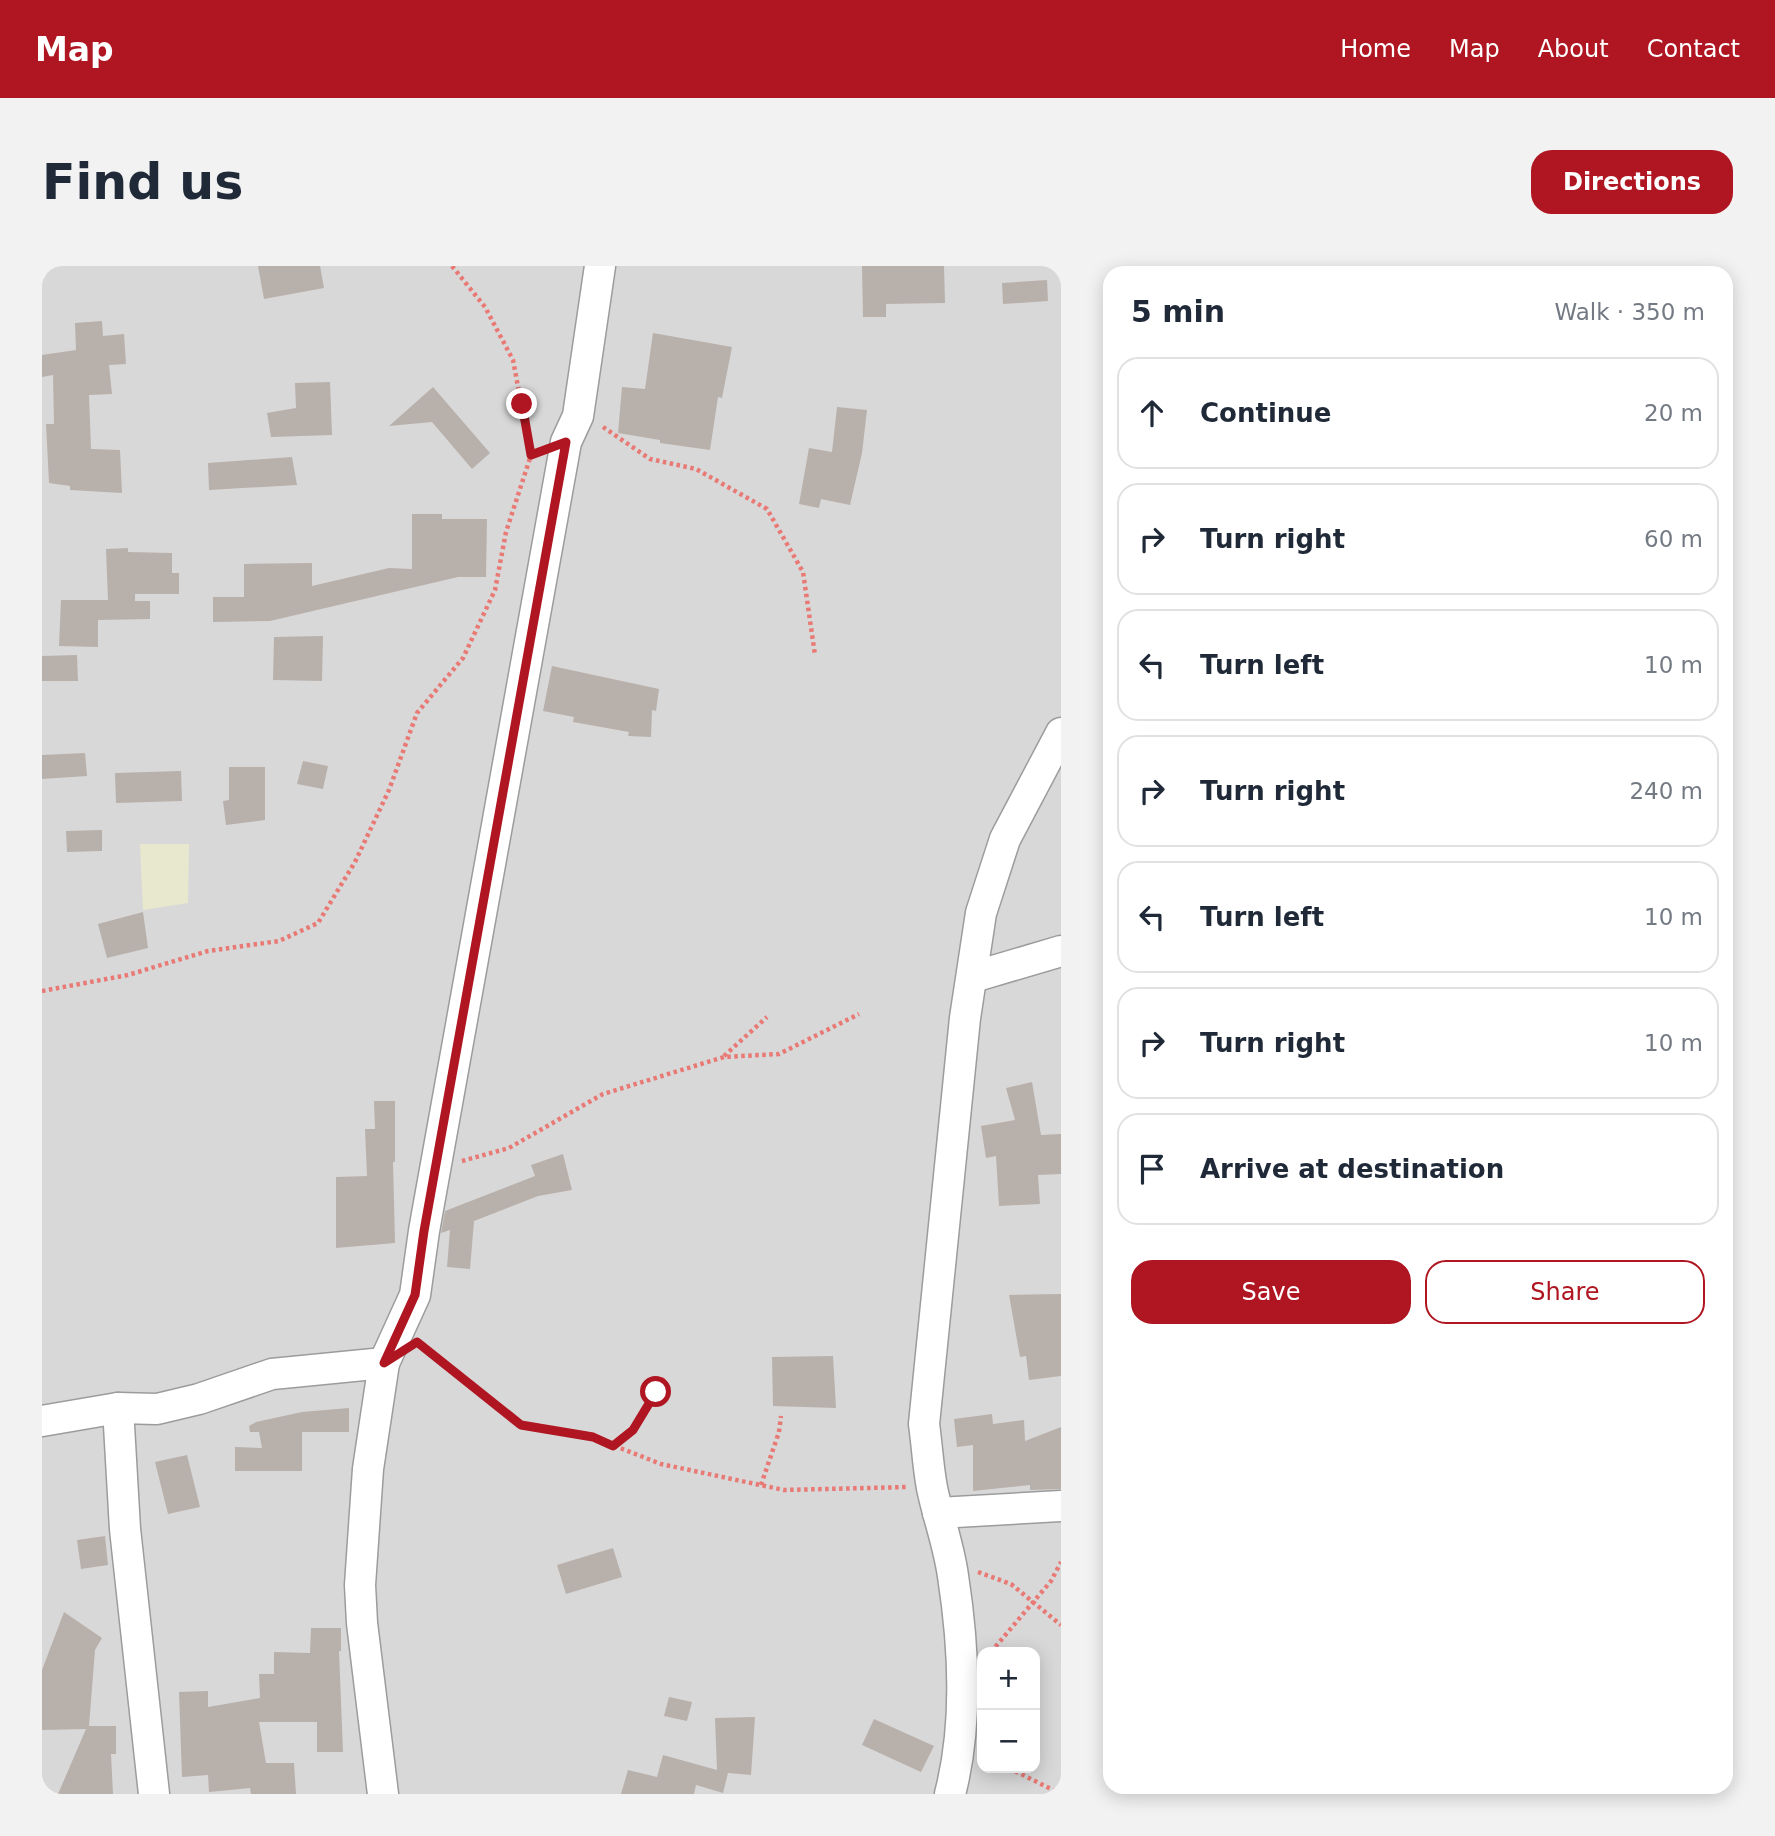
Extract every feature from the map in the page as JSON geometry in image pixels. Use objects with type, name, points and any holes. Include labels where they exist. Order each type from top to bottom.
[{"type":"street","points":[[383,1794],[360,1585],[368,1469],[384,1363],[415,1295],[435,1169],[566,442],[578,416],[600,266]]},
{"type":"street","points":[[950,1794],[959,1759],[963,1724],[953,1576],[935,1500],[924,1424],[965,1018],[974,977],[981,913],[1005,839],[1061,733]]},
{"type":"street","points":[[974,977],[1061,951]]},
{"type":"street","points":[[42,1421],[118,1408],[157,1409],[199,1399],[272,1374],[384,1363]]},
{"type":"street","points":[[118,1408],[125,1529],[154,1794]]},
{"type":"street","points":[[935,1500],[1061,1506]]},
{"type":"path","points":[[42,992],[128,975],[208,951],[279,941],[318,923],[355,862],[389,790],[417,713],[463,658],[495,590],[506,531],[531,455],[513,360],[485,307],[452,266]]},
{"type":"path","points":[[600,425],[650,459],[696,469],[767,509],[803,572],[815,655]]},
{"type":"path","points":[[531,455],[566,442]]},
{"type":"path","points":[[435,1169],[509,1149],[603,1094],[724,1057],[779,1054],[859,1014]]},
{"type":"path","points":[[724,1057],[767,1017]]},
{"type":"path","points":[[384,1363],[417,1342],[521,1425],[593,1437],[661,1464],[785,1490],[935,1500]]},
{"type":"path","points":[[613,1446],[633,1430],[664,1378]]},
{"type":"path","points":[[761,1485],[779,1432],[781,1416]]},
{"type":"path","points":[[949,1557],[1011,1584],[1061,1625]]},
{"type":"path","points":[[995,1647],[1035,1601],[1061,1562]]},
{"type":"path","points":[[1019,1773],[1061,1794]]},
{"type":"shaded area","points":[[42,266],[1061,266],[1061,1794],[42,1794]]},
{"type":"green space","points":[[140,844],[189,844],[188,903],[143,910]]},
{"type":"building","points":[[258,266],[320,266],[324,288],[264,299]]},
{"type":"building","points":[[862,266],[944,266],[945,303],[886,304],[886,317],[863,317]]},
{"type":"building","points":[[1047,280],[1048,301],[1003,304],[1002,283]]},
{"type":"building","points":[[102,321],[103,336],[124,334],[126,364],[109,365],[112,394],[89,395],[91,449],[120,450],[122,493],[70,490],[70,486],[49,483],[46,424],[54,424],[53,375],[42,377],[42,355],[76,350],[75,323]]},
{"type":"building","points":[[653,333],[732,347],[722,398],[718,397],[710,450],[660,443],[660,440],[618,433],[622,387],[645,389]]},
{"type":"building","points":[[330,382],[332,435],[271,437],[267,413],[296,408],[295,383]]},
{"type":"building","points":[[433,387],[490,453],[472,469],[432,422],[389,426]]},
{"type":"building","points":[[837,407],[867,410],[862,453],[850,505],[821,499],[819,508],[799,504],[809,448],[832,452]]},
{"type":"building","points":[[292,457],[297,485],[209,490],[208,463]]},
{"type":"building","points":[[412,514],[442,514],[442,519],[487,519],[486,577],[458,577],[270,621],[213,622],[213,597],[244,597],[244,564],[312,563],[312,586],[389,568],[412,569]]},
{"type":"building","points":[[128,548],[128,552],[172,553],[172,573],[179,573],[179,594],[135,594],[135,601],[150,601],[150,619],[98,620],[98,647],[59,646],[61,600],[108,600],[106,549]]},
{"type":"building","points":[[323,636],[322,681],[273,680],[274,637]]},
{"type":"building","points":[[77,655],[78,681],[42,681],[42,656]]},
{"type":"building","points":[[552,666],[659,689],[656,711],[652,710],[651,737],[628,736],[629,732],[573,722],[574,717],[543,711]]},
{"type":"building","points":[[85,753],[87,776],[42,779],[42,755]]},
{"type":"building","points":[[303,761],[328,766],[323,789],[297,784]]},
{"type":"building","points":[[229,767],[265,767],[265,820],[226,825],[223,801],[229,800]]},
{"type":"building","points":[[181,771],[182,801],[116,803],[115,773]]},
{"type":"building","points":[[102,830],[102,851],[67,852],[66,831]]},
{"type":"building","points":[[143,912],[148,948],[107,958],[98,924]]},
{"type":"building","points":[[1032,1082],[1041,1135],[1061,1134],[1061,1174],[1038,1175],[1040,1204],[999,1206],[996,1156],[986,1158],[981,1126],[1015,1120],[1006,1088]]},
{"type":"building","points":[[374,1101],[395,1101],[395,1243],[336,1248],[336,1177],[367,1176],[365,1129],[375,1129]]},
{"type":"building","points":[[563,1154],[572,1190],[538,1196],[474,1221],[470,1269],[447,1267],[450,1230],[441,1233],[445,1211],[535,1176],[531,1165]]},
{"type":"building","points":[[1061,1294],[1061,1376],[1029,1380],[1026,1356],[1020,1357],[1009,1295]]},
{"type":"building","points":[[833,1356],[836,1408],[773,1406],[772,1357]]},
{"type":"building","points":[[349,1408],[349,1432],[302,1432],[302,1471],[235,1471],[235,1447],[262,1448],[259,1432],[250,1432],[249,1426],[256,1422],[302,1412]]},
{"type":"building","points":[[992,1414],[993,1424],[1024,1420],[1025,1441],[1061,1427],[1061,1489],[1030,1490],[1030,1485],[973,1491],[973,1445],[957,1447],[954,1419]]},
{"type":"building","points":[[187,1455],[200,1507],[168,1514],[155,1462]]},
{"type":"building","points":[[105,1536],[108,1565],[81,1569],[77,1540]]},
{"type":"building","points":[[613,1548],[622,1577],[566,1594],[557,1565]]},
{"type":"building","points":[[64,1612],[102,1638],[95,1650],[89,1726],[116,1726],[116,1754],[111,1754],[113,1794],[58,1794],[86,1729],[42,1730],[42,1670]]},
{"type":"building","points":[[311,1628],[341,1628],[339,1651],[343,1752],[317,1752],[317,1722],[259,1722],[266,1763],[294,1763],[296,1794],[251,1794],[250,1788],[209,1792],[208,1775],[182,1777],[179,1692],[208,1691],[208,1707],[260,1698],[259,1674],[274,1674],[274,1652],[310,1653]]},
{"type":"building","points":[[669,1697],[692,1702],[687,1721],[664,1716]]},
{"type":"building","points":[[755,1717],[751,1775],[728,1773],[723,1793],[696,1785],[694,1794],[621,1794],[628,1770],[657,1777],[663,1755],[717,1770],[715,1718]]},
{"type":"building","points":[[874,1719],[934,1746],[921,1772],[862,1745]]},
{"type":"route","points":[[522,404],[531,455],[566,442],[424,1231],[415,1295],[384,1363],[417,1342],[521,1425],[578,1437],[593,1437],[613,1446],[633,1430],[656,1392]]}]
